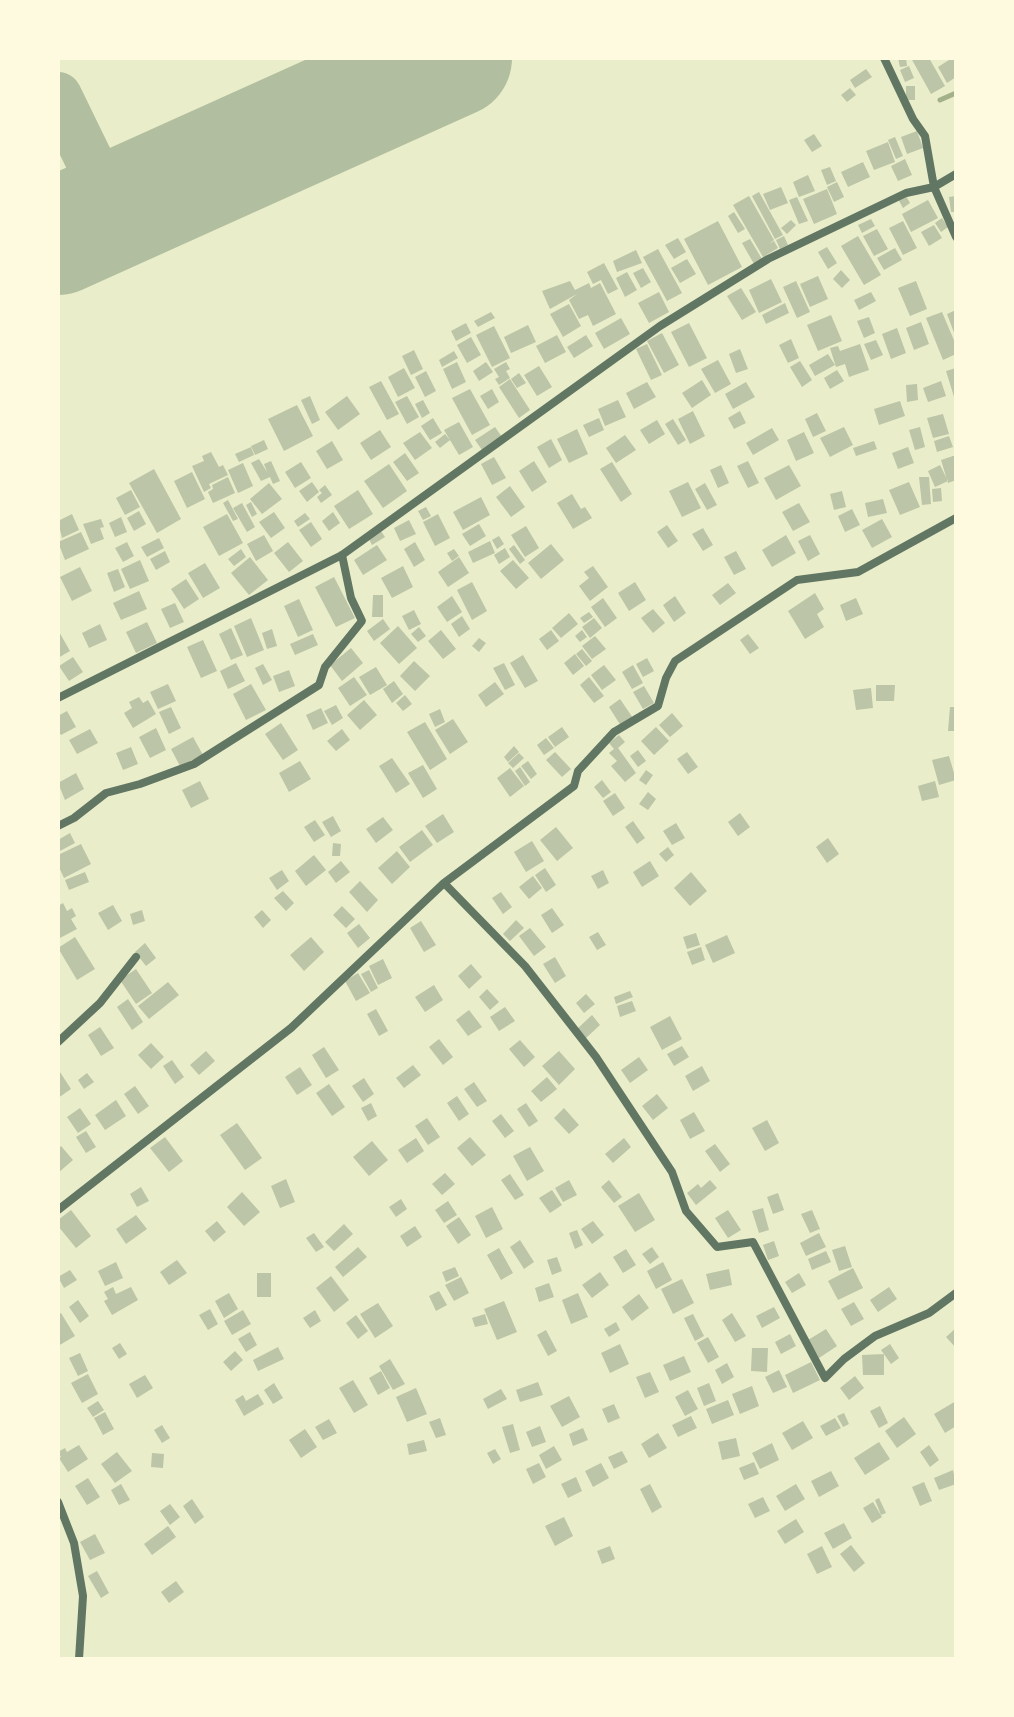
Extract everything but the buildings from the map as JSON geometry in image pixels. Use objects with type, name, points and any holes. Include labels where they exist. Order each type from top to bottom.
[{"type":"street","points":[[884,58],[913,119],[925,136],[934,187],[956,237]]},
{"type":"street","points":[[58,698],[342,555],[660,326],[768,259],[906,193],[934,187],[956,174]]},
{"type":"street","points":[[58,1210],[291,1028],[444,883],[574,786],[578,771],[614,732],[658,706],[666,678],[675,661],[797,580],[858,572],[956,518]]},
{"type":"street","points":[[58,826],[74,818],[106,793],[194,764],[319,685],[325,667],[362,621],[351,598],[342,555]]},
{"type":"street","points":[[444,883],[525,966],[596,1057],[672,1172],[686,1211],[717,1247],[753,1242],[825,1378],[875,1336],[929,1313],[956,1293]]},
{"type":"street","points":[[58,1042],[100,1003],[136,957]]},
{"type":"street","points":[[58,1502],[74,1543],[83,1596],[79,1659]]},
{"type":"waterway","points":[[940,100],[956,93]]},
{"type":"taxiway","points":[[58,96],[114,211]]},
{"type":"runway","points":[[58,236],[453,58]]}]
